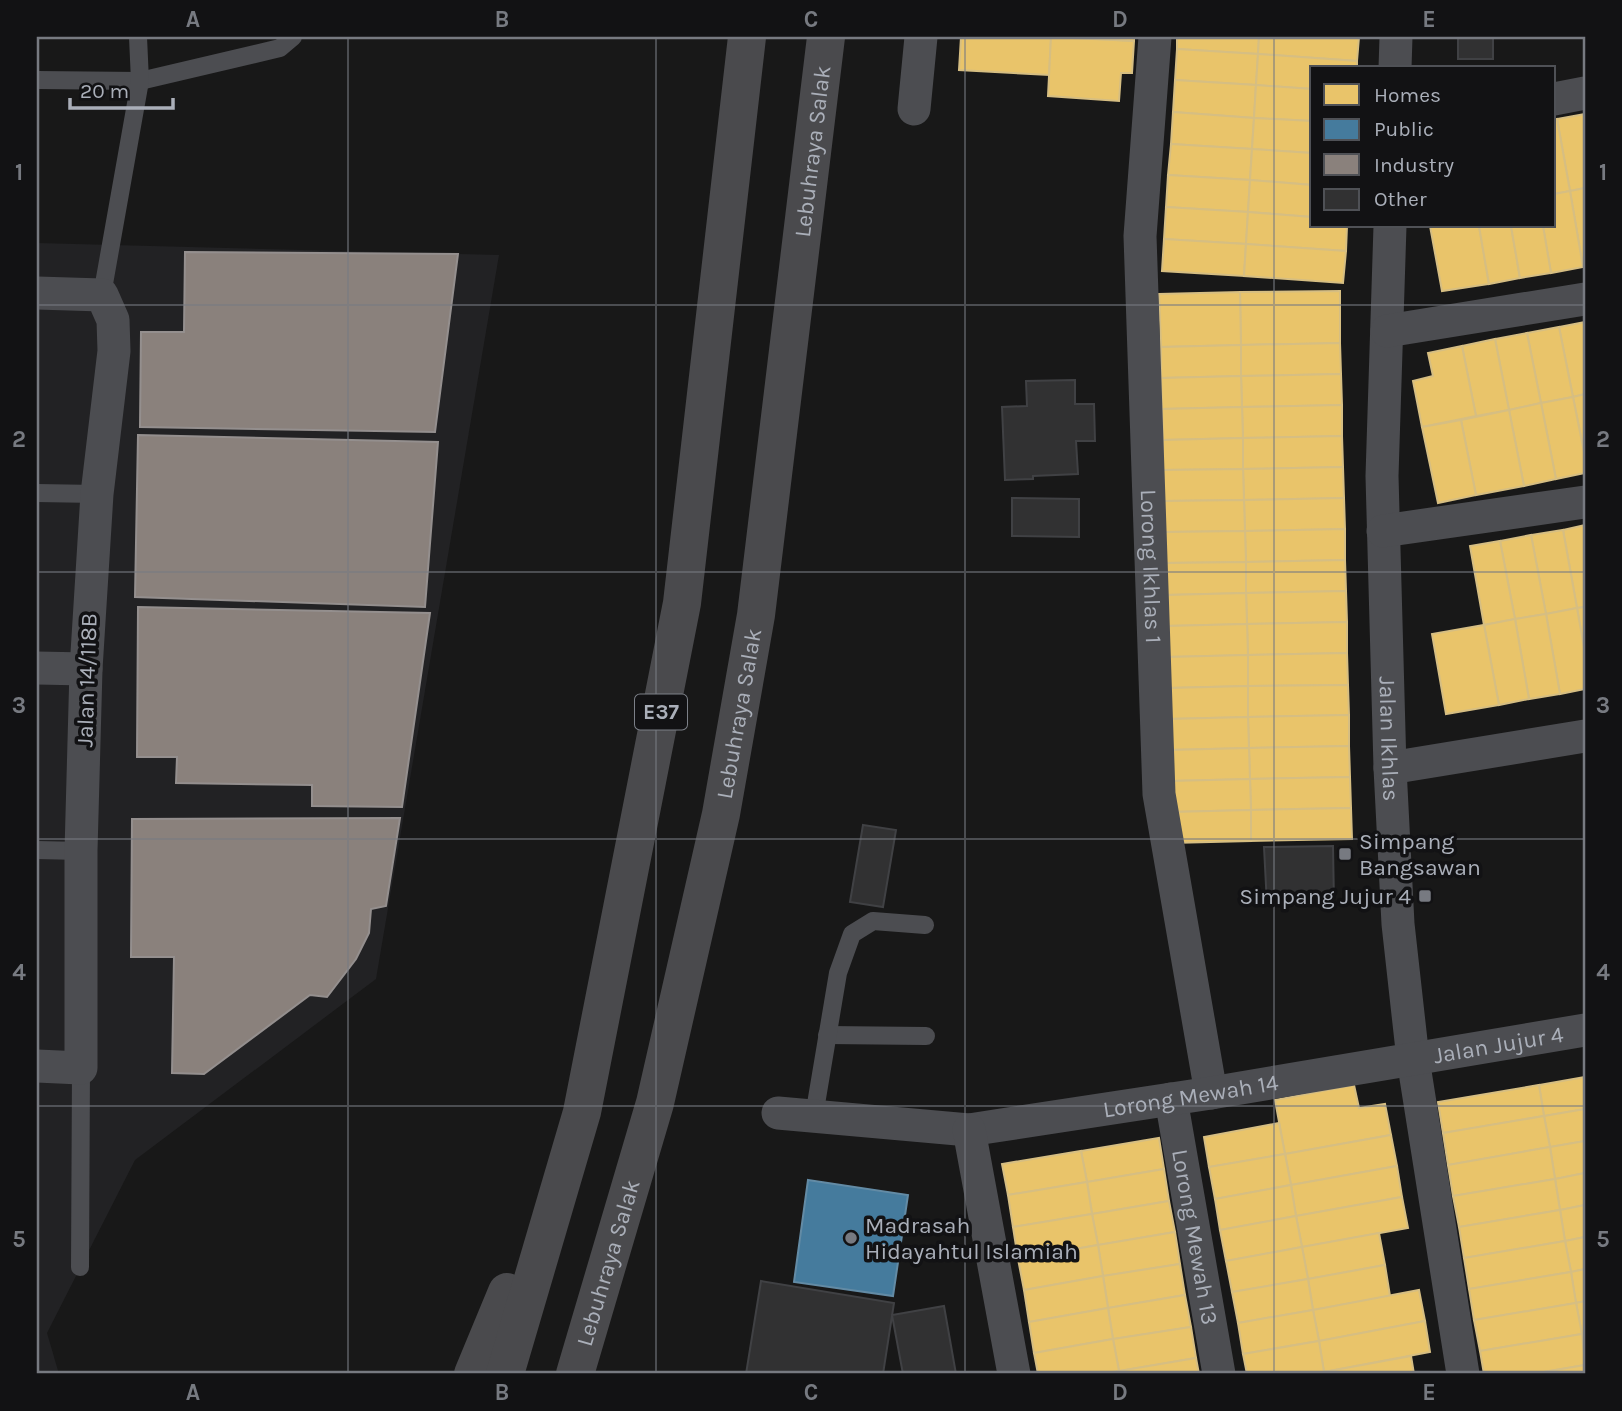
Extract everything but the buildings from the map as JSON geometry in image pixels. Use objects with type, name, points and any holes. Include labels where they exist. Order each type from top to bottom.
[{"type":"highway","name":"E37","points":[[505,1374],[582,1112],[682,603],[747,37]]},
{"type":"highway","name":"Lebuhraya Salak","points":[[575,1374],[656,1104],[721,814],[756,615],[826,37]]},
{"type":"highway","points":[[602,1374],[656,1104]]},
{"type":"highway","points":[[473,1374],[582,1112]]},
{"type":"street","points":[[914,109],[921,37]]},
{"type":"street","name":"Lorong Ikhlas 1","points":[[1154,37],[1140,236],[1159,793],[1211,1093]]},
{"type":"street","points":[[1395,66],[1396,37]]},
{"type":"street","points":[[1556,99],[1585,93]]},
{"type":"street","name":"Jalan Ikhlas","points":[[1390,228],[1382,476],[1390,768],[1398,924],[1413,1059],[1463,1374]]},
{"type":"street","points":[[37,293],[102,295]]},
{"type":"street","name":"Jalan 14/118B","points":[[81,1068],[81,851],[86,668],[97,494],[114,351],[113,320],[102,295]]},
{"type":"street","points":[[1387,331],[1585,299]]},
{"type":"street","points":[[1383,531],[1585,502]]},
{"type":"street","points":[[37,668],[86,668]]},
{"type":"street","points":[[1390,768],[1585,736]]},
{"type":"street","name":"Jalan Jujur 4","points":[[1413,1059],[1585,1030]]},
{"type":"street","name":"Lorong Mewah 14","points":[[778,1113],[969,1130],[1413,1059]]},
{"type":"street","points":[[37,1066],[81,1068]]},
{"type":"street","name":"Lorong Mewah 13","points":[[1171,1099],[1219,1374]]},
{"type":"street","points":[[969,1130],[1014,1374]]},
{"type":"lane","points":[[102,295],[140,81],[138,37]]},
{"type":"lane","points":[[37,80],[140,81],[280,48],[293,37]]},
{"type":"lane","points":[[37,493],[97,494]]},
{"type":"lane","points":[[37,850],[81,851]]},
{"type":"lane","points":[[814,1116],[838,973],[852,934],[873,921],[925,925]]},
{"type":"lane","points":[[827,1035],[926,1036]]},
{"type":"lane","points":[[80,1267],[81,1068]]},
{"type":"shaded area","points":[[37,243],[499,255],[376,979],[135,1160],[47,1333],[59,1374],[37,1374]]},
{"type":"place","name":"Simpang Bangsawan","points":[[1345,854]]},
{"type":"place","name":"Simpang Jujur 4","points":[[1425,896]]},
{"type":"place","name":"Madrasah Hidayahtul Islamiah","points":[[851,1238]]}]
